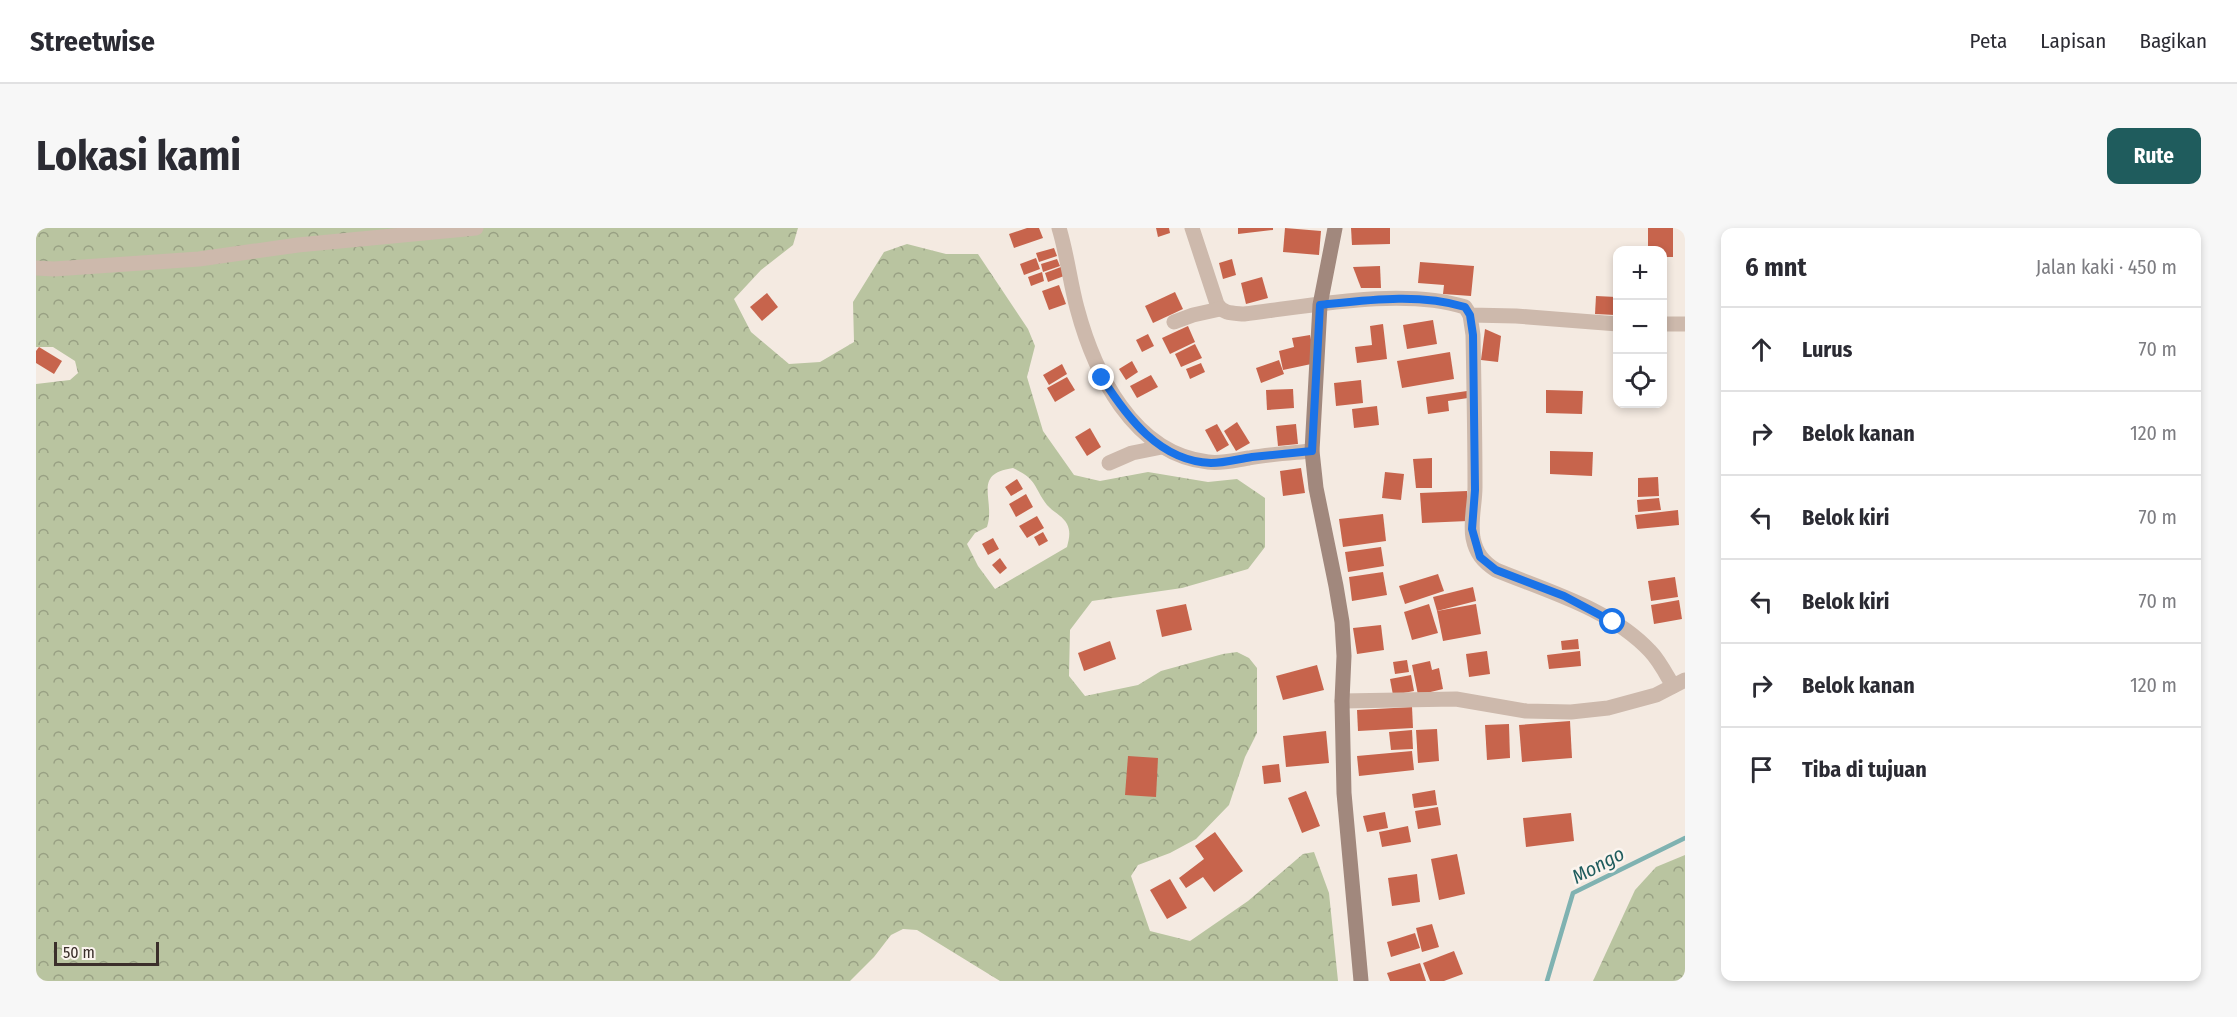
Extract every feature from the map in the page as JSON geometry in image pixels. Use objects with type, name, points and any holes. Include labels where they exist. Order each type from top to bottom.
[{"type":"street","points":[[36,268],[54,269],[199,260],[298,245],[476,228]]},
{"type":"street","points":[[1059,228],[1066,251],[1077,309],[1102,378],[1135,424],[1162,447],[1191,459],[1210,463],[1312,451]]},
{"type":"street","points":[[1192,228],[1212,291],[1213,311]]},
{"type":"street","points":[[1335,228],[1320,305],[1312,451],[1316,488],[1342,622],[1344,793],[1361,981]]},
{"type":"street","points":[[1174,322],[1213,311],[1244,314],[1372,300],[1424,299],[1449,302],[1465,307],[1470,315],[1474,344],[1473,533],[1480,557],[1496,570],[1564,596],[1613,622],[1635,637],[1651,651],[1670,687],[1608,708],[1570,712],[1526,711],[1456,699],[1342,701]]},
{"type":"street","points":[[1470,315],[1613,324]]},
{"type":"street","points":[[1667,324],[1685,324]]},
{"type":"street","points":[[1109,463],[1132,453],[1162,447]]},
{"type":"green space","points":[[36,228],[798,228],[793,245],[761,270],[734,299],[751,332],[789,364],[820,362],[854,342],[853,302],[884,252],[907,244],[946,254],[978,254],[1028,329],[1035,346],[1027,377],[1043,431],[1074,475],[1100,481],[1148,472],[1208,482],[1237,479],[1265,498],[1265,547],[1248,569],[1182,588],[1092,601],[1070,630],[1069,676],[1085,696],[1138,685],[1161,671],[1223,654],[1237,652],[1249,658],[1257,668],[1257,733],[1245,757],[1229,805],[1196,839],[1170,853],[1138,865],[1131,876],[1150,931],[1190,941],[1248,901],[1303,854],[1314,852],[1329,893],[1338,981],[1000,981],[917,930],[903,929],[891,935],[874,957],[850,981],[36,981],[36,384],[70,380],[78,373],[75,361],[53,347],[36,347]],"holes":[[[1013,468],[1031,480],[1047,505],[1065,521],[1069,536],[1067,547],[995,589],[978,566],[967,544],[975,533],[987,527],[988,490],[992,476],[1000,471]]]},
{"type":"green space","points":[[1685,855],[1685,981],[1593,981],[1635,890],[1656,867]]},
{"type":"building","points":[[1027,228],[1039,228],[1043,238],[1014,248],[1009,234]]},
{"type":"building","points":[[1156,228],[1169,228],[1170,233],[1158,237]]},
{"type":"building","points":[[1238,228],[1273,228],[1273,230],[1238,234]]},
{"type":"building","points":[[1285,228],[1321,231],[1319,255],[1283,252]]},
{"type":"building","points":[[1351,228],[1390,228],[1390,244],[1352,245]]},
{"type":"building","points":[[1648,228],[1673,228],[1673,257],[1667,257],[1667,246],[1648,246]]},
{"type":"building","points":[[1054,248],[1057,256],[1039,262],[1036,253]]},
{"type":"building","points":[[1036,258],[1040,269],[1024,275],[1020,264]]},
{"type":"building","points":[[1057,259],[1060,266],[1043,272],[1041,264]]},
{"type":"building","points":[[1232,259],[1236,275],[1223,279],[1219,263]]},
{"type":"building","points":[[1420,262],[1474,266],[1471,296],[1443,294],[1444,285],[1418,283]]},
{"type":"building","points":[[1380,266],[1381,288],[1361,288],[1353,267]]},
{"type":"building","points":[[1061,267],[1064,276],[1048,282],[1045,273]]},
{"type":"building","points":[[1042,272],[1044,281],[1031,286],[1028,277]]},
{"type":"building","points":[[1262,277],[1268,298],[1246,304],[1241,283]]},
{"type":"building","points":[[1059,285],[1066,304],[1049,310],[1042,291]]},
{"type":"building","points":[[1175,292],[1183,309],[1153,323],[1145,306]]},
{"type":"building","points":[[767,293],[778,307],[762,321],[750,307]]},
{"type":"building","points":[[1596,296],[1613,297],[1613,315],[1595,314]]},
{"type":"building","points":[[1433,320],[1437,344],[1407,349],[1403,325]]},
{"type":"building","points":[[1383,324],[1387,359],[1357,363],[1355,347],[1372,345],[1370,326]]},
{"type":"building","points":[[1188,326],[1195,342],[1170,354],[1162,338]]},
{"type":"building","points":[[1485,329],[1501,336],[1498,362],[1481,360]]},
{"type":"building","points":[[1148,334],[1154,346],[1142,352],[1136,340]]},
{"type":"building","points":[[1310,335],[1316,363],[1283,370],[1279,351],[1294,347],[1292,338]]},
{"type":"building","points":[[1195,344],[1202,358],[1181,367],[1175,354]]},
{"type":"building","points":[[39,347],[62,361],[54,374],[36,363],[36,351]]},
{"type":"building","points":[[1450,352],[1454,379],[1402,388],[1397,361]]},
{"type":"building","points":[[1279,360],[1284,374],[1261,383],[1256,368]]},
{"type":"building","points":[[1132,361],[1138,372],[1126,380],[1119,369]]},
{"type":"building","points":[[1201,363],[1205,372],[1190,379],[1186,369]]},
{"type":"building","points":[[1062,364],[1067,374],[1049,385],[1043,375]]},
{"type":"building","points":[[1151,375],[1158,387],[1137,398],[1130,386]]},
{"type":"building","points":[[1067,377],[1075,390],[1055,402],[1047,388]]},
{"type":"building","points":[[1361,380],[1363,403],[1336,406],[1334,383]]},
{"type":"building","points":[[1293,389],[1294,408],[1267,410],[1266,390]]},
{"type":"building","points":[[1546,390],[1583,391],[1582,414],[1546,413]]},
{"type":"building","points":[[1467,391],[1468,398],[1448,401],[1449,411],[1428,414],[1426,397]]},
{"type":"building","points":[[1377,406],[1379,425],[1354,428],[1352,409]]},
{"type":"building","points":[[1237,422],[1250,443],[1236,451],[1224,431]]},
{"type":"building","points":[[1217,424],[1229,445],[1217,452],[1205,430]]},
{"type":"building","points":[[1296,424],[1298,444],[1278,446],[1276,426]]},
{"type":"building","points":[[1090,428],[1101,447],[1087,456],[1075,437]]},
{"type":"building","points":[[1550,451],[1593,452],[1592,476],[1550,474]]},
{"type":"building","points":[[1432,458],[1432,488],[1416,488],[1413,459]]},
{"type":"building","points":[[1301,468],[1305,493],[1283,496],[1280,471]]},
{"type":"building","points":[[1385,472],[1404,474],[1401,500],[1382,498]]},
{"type":"building","points":[[1658,477],[1659,496],[1638,497],[1638,478]]},
{"type":"building","points":[[1017,479],[1023,489],[1011,496],[1005,487]]},
{"type":"building","points":[[1467,491],[1468,521],[1422,523],[1420,493]]},
{"type":"building","points":[[1026,494],[1033,507],[1016,517],[1009,504]]},
{"type":"building","points":[[1659,498],[1661,510],[1638,512],[1637,500]]},
{"type":"building","points":[[1678,510],[1679,525],[1637,529],[1635,515]]},
{"type":"building","points":[[1383,514],[1386,541],[1343,547],[1339,519]]},
{"type":"building","points":[[1037,516],[1044,528],[1027,538],[1019,526]]},
{"type":"building","points":[[1043,532],[1048,541],[1039,546],[1034,537]]},
{"type":"building","points":[[993,538],[999,549],[988,555],[982,544]]},
{"type":"building","points":[[1381,547],[1384,566],[1348,572],[1345,552]]},
{"type":"building","points":[[1000,558],[1007,568],[1000,574],[992,565]]},
{"type":"building","points":[[1383,572],[1387,595],[1352,601],[1349,577]]},
{"type":"building","points":[[1438,574],[1444,591],[1405,604],[1399,586]]},
{"type":"building","points":[[1675,577],[1678,597],[1651,601],[1648,581]]},
{"type":"building","points":[[1473,587],[1476,601],[1437,611],[1433,597]]},
{"type":"building","points":[[1679,600],[1682,619],[1654,624],[1651,605]]},
{"type":"building","points":[[1186,604],[1192,630],[1162,637],[1156,610]]},
{"type":"building","points":[[1429,604],[1438,633],[1412,640],[1404,612]]},
{"type":"building","points":[[1476,604],[1481,634],[1443,641],[1437,611]]},
{"type":"building","points":[[1381,625],[1384,650],[1357,654],[1353,628]]},
{"type":"building","points":[[1578,639],[1579,649],[1562,650],[1561,641]]},
{"type":"building","points":[[1110,641],[1116,659],[1084,671],[1078,653]]},
{"type":"building","points":[[1487,651],[1490,674],[1469,677],[1466,654]]},
{"type":"building","points":[[1580,651],[1581,666],[1549,669],[1547,655]]},
{"type":"building","points":[[1407,660],[1409,672],[1395,674],[1393,662]]},
{"type":"building","points":[[1430,661],[1432,670],[1439,668],[1443,689],[1418,695],[1412,665]]},
{"type":"building","points":[[1317,665],[1324,690],[1283,700],[1276,676]]},
{"type":"building","points":[[1411,675],[1414,691],[1393,695],[1390,679]]},
{"type":"building","points":[[1412,707],[1413,728],[1358,731],[1357,710]]},
{"type":"building","points":[[1570,721],[1572,758],[1522,762],[1519,725]]},
{"type":"building","points":[[1509,724],[1510,758],[1487,760],[1485,725]]},
{"type":"building","points":[[1437,729],[1439,761],[1418,763],[1416,730]]},
{"type":"building","points":[[1412,730],[1413,749],[1391,750],[1389,732]]},
{"type":"building","points":[[1326,731],[1329,763],[1286,767],[1283,736]]},
{"type":"building","points":[[1412,751],[1414,770],[1359,776],[1357,756]]},
{"type":"building","points":[[1128,756],[1158,758],[1156,797],[1125,795]]},
{"type":"building","points":[[1279,764],[1281,782],[1264,784],[1262,766]]},
{"type":"building","points":[[1435,790],[1437,805],[1414,808],[1412,794]]},
{"type":"building","points":[[1306,791],[1320,826],[1302,833],[1288,798]]},
{"type":"building","points":[[1438,807],[1441,825],[1418,829],[1415,811]]},
{"type":"building","points":[[1385,812],[1388,828],[1367,832],[1363,816]]},
{"type":"building","points":[[1571,813],[1574,841],[1526,847],[1523,818]]},
{"type":"building","points":[[1408,826],[1411,842],[1382,847],[1379,832]]},
{"type":"building","points":[[1215,832],[1243,871],[1214,892],[1203,877],[1186,888],[1179,878],[1204,859],[1195,846]]},
{"type":"building","points":[[1457,854],[1465,894],[1439,900],[1431,859]]},
{"type":"building","points":[[1417,874],[1420,902],[1392,906],[1388,878]]},
{"type":"building","points":[[1170,879],[1187,908],[1167,919],[1150,890]]},
{"type":"building","points":[[1432,924],[1439,947],[1422,952],[1416,928]]},
{"type":"building","points":[[1415,933],[1420,948],[1391,957],[1387,942]]},
{"type":"building","points":[[1454,951],[1463,974],[1444,981],[1430,981],[1423,963]]},
{"type":"building","points":[[1420,963],[1426,981],[1390,981],[1387,973]]},
{"type":"waterway","name":"Mongo","points":[[1547,981],[1573,893],[1685,838]]},
{"type":"route","points":[[1102,378],[1135,424],[1162,447],[1191,459],[1210,463],[1232,462],[1312,451],[1320,305],[1372,300],[1424,299],[1449,302],[1465,307],[1470,315],[1473,335],[1475,490],[1472,529],[1480,557],[1496,570],[1564,596],[1613,622]]}]
